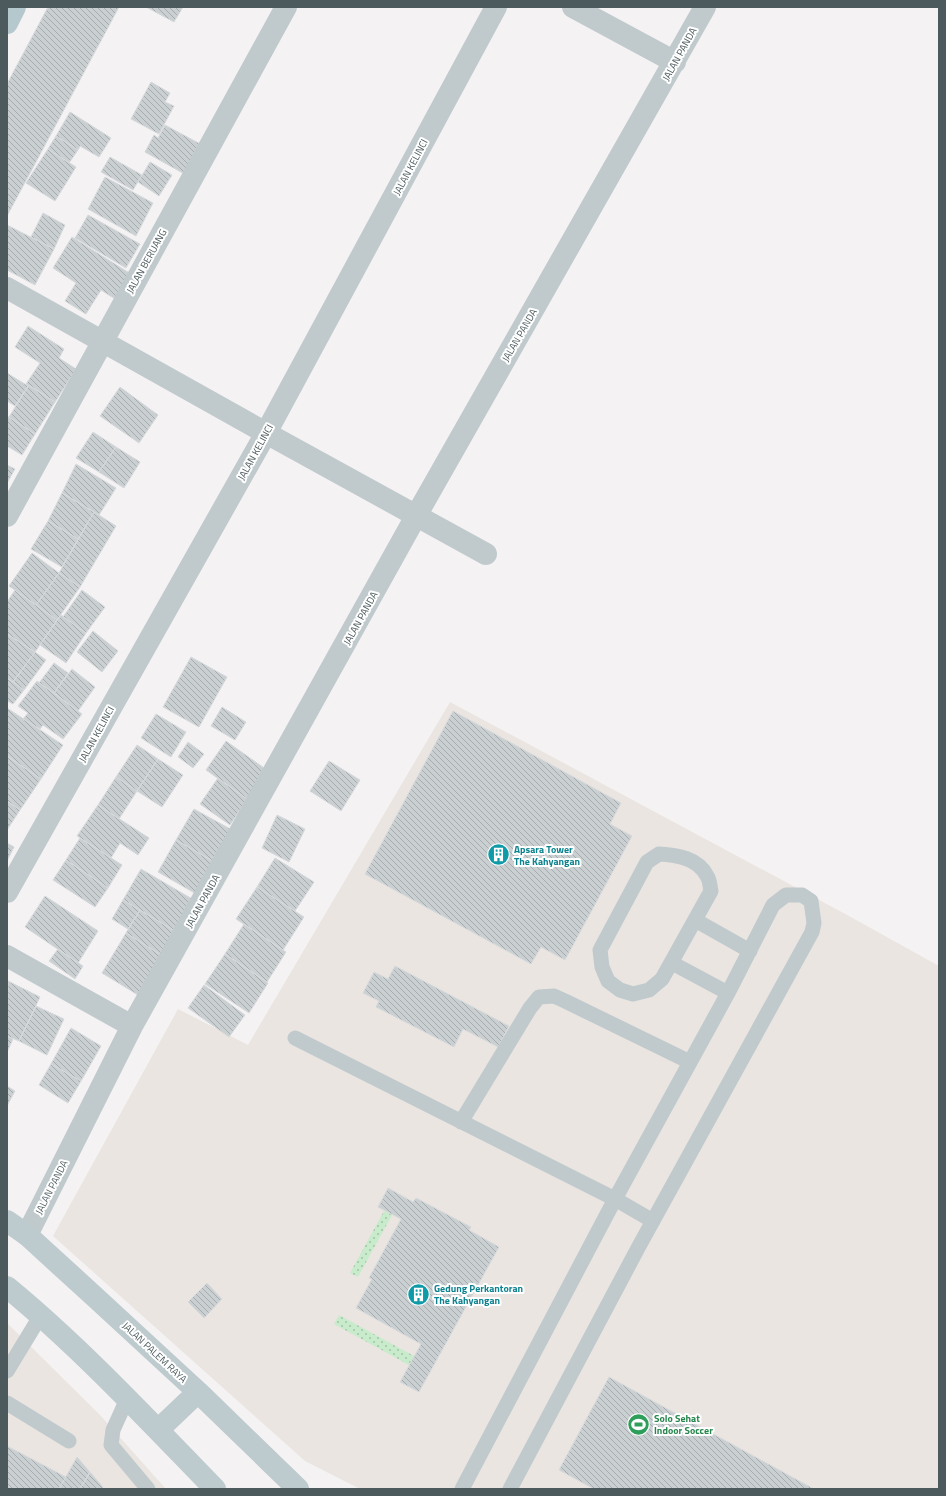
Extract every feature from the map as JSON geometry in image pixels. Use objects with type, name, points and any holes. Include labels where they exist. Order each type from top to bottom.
[{"type":"main road","points":[[7,22],[15,7]]},
{"type":"street","name":"JALAN BERUANG","points":[[7,516],[286,7]]},
{"type":"street","name":"JALAN KELINCI","points":[[7,892],[266,433],[496,7]]},
{"type":"street","points":[[573,7],[674,62]]},
{"type":"street","name":"JALAN PANDA","points":[[27,1235],[132,1026],[416,516],[705,7]]},
{"type":"street","points":[[7,288],[486,554]]},
{"type":"street","points":[[7,956],[132,1026]]},
{"type":"street","name":"JALAN PALEM RAYA","points":[[7,1221],[27,1235],[198,1392],[298,1489]]},
{"type":"street","points":[[7,1286],[41,1315],[127,1399],[215,1489]]},
{"type":"street","points":[[158,1430],[198,1392]]},
{"type":"lane","points":[[659,854],[688,858],[698,865],[708,876],[711,891],[672,963],[662,980],[649,990],[633,994],[620,990],[608,981],[602,967],[600,950],[647,862],[659,854]]},
{"type":"lane","points":[[462,1489],[615,1199],[728,993],[773,905],[786,895],[802,895],[812,901],[814,923],[812,932],[653,1221],[510,1489]]},
{"type":"lane","points":[[695,920],[750,951]]},
{"type":"lane","points":[[672,963],[728,993]]},
{"type":"lane","points":[[462,1122],[530,1008],[539,997],[554,996],[560,998],[690,1062]]},
{"type":"lane","points":[[295,1038],[615,1199],[653,1221]]},
{"type":"lane","points":[[7,1371],[41,1315]]},
{"type":"lane","points":[[127,1399],[113,1430],[111,1445],[148,1489]]},
{"type":"lane","points":[[7,1403],[69,1441]]},
{"type":"shaded area","points":[[450,702],[849,916],[939,966],[939,1489],[360,1489],[305,1461],[53,1236],[178,1009],[248,1045]]},
{"type":"shaded area","points":[[7,1323],[100,1415],[166,1489],[7,1489]]},
{"type":"green space","points":[[384,1211],[392,1215],[358,1277],[350,1273]]},
{"type":"green space","points":[[339,1315],[414,1356],[409,1365],[334,1324]]},
{"type":"building","points":[[48,7],[119,7],[7,216],[7,84]]},
{"type":"building","points":[[146,7],[183,7],[174,22]]},
{"type":"building","points":[[151,82],[170,93],[165,102],[174,106],[159,134],[131,119]]},
{"type":"building","points":[[70,112],[111,138],[99,157],[80,146],[78,150],[56,136]]},
{"type":"building","points":[[165,125],[204,146],[188,176],[145,152],[154,135],[158,138]]},
{"type":"building","points":[[56,136],[78,150],[69,163],[48,149]]},
{"type":"building","points":[[48,149],[76,167],[55,201],[26,183]]},
{"type":"building","points":[[110,157],[142,175],[133,190],[101,172]]},
{"type":"building","points":[[150,162],[172,175],[159,196],[138,182]]},
{"type":"building","points":[[105,177],[153,203],[136,236],[88,209]]},
{"type":"building","points":[[43,213],[65,225],[54,249],[31,237]]},
{"type":"building","points":[[88,215],[140,244],[126,268],[75,238]]},
{"type":"building","points":[[7,225],[54,249],[35,285],[7,270]]},
{"type":"building","points":[[72,237],[131,274],[115,299],[101,290],[86,314],[65,301],[76,283],[53,268]]},
{"type":"building","points":[[28,326],[64,349],[59,358],[76,369],[55,402],[26,384],[40,363],[15,347]]},
{"type":"building","points":[[7,373],[28,386],[15,406],[7,401]]},
{"type":"building","points":[[29,385],[55,402],[35,434],[9,417]]},
{"type":"building","points":[[120,387],[158,415],[139,443],[100,416]]},
{"type":"building","points":[[7,416],[35,434],[22,455],[7,446]]},
{"type":"building","points":[[93,432],[116,447],[99,472],[76,458]]},
{"type":"building","points":[[116,447],[140,462],[124,488],[99,472]]},
{"type":"building","points":[[76,464],[116,488],[99,515],[62,493]]},
{"type":"building","points":[[7,465],[15,469],[7,483]]},
{"type":"building","points":[[62,493],[94,512],[78,539],[48,521]]},
{"type":"building","points":[[94,512],[116,526],[80,587],[59,573]]},
{"type":"building","points":[[48,521],[78,539],[62,567],[31,549]]},
{"type":"building","points":[[32,553],[59,573],[36,605],[9,586]]},
{"type":"building","points":[[59,573],[80,587],[57,620],[36,605]]},
{"type":"building","points":[[15,590],[57,620],[35,652],[7,634],[7,602]]},
{"type":"building","points":[[82,590],[105,607],[86,633],[63,617]]},
{"type":"building","points":[[61,615],[86,633],[66,663],[40,645]]},
{"type":"building","points":[[93,631],[118,651],[102,672],[77,652]]},
{"type":"building","points":[[7,634],[35,652],[13,682],[7,678]]},
{"type":"building","points":[[35,652],[46,660],[24,690],[13,682]]},
{"type":"building","points":[[191,657],[227,677],[199,727],[163,707]]},
{"type":"building","points":[[54,663],[68,673],[54,693],[39,683]]},
{"type":"building","points":[[72,669],[95,687],[78,711],[54,693]]},
{"type":"building","points":[[7,678],[24,690],[13,704],[7,701]]},
{"type":"building","points":[[37,681],[82,714],[63,739],[43,725],[40,729],[23,719],[28,713],[18,706]]},
{"type":"building","points":[[222,707],[246,722],[235,740],[211,726]]},
{"type":"building","points":[[7,708],[63,745],[41,779],[7,756]]},
{"type":"building","name":"Apsara Tower The Kahyangan","points":[[453,711],[621,803],[610,824],[632,836],[565,960],[541,947],[531,964],[365,874]]},
{"type":"building","points":[[156,714],[186,732],[171,757],[141,738]]},
{"type":"building","points":[[226,741],[267,770],[247,799],[206,770]]},
{"type":"building","points":[[188,742],[204,754],[193,768],[178,757]]},
{"type":"building","points":[[137,745],[158,759],[137,791],[116,777]]},
{"type":"building","points":[[7,756],[41,779],[20,810],[7,801]]},
{"type":"building","points":[[158,759],[183,775],[162,807],[137,791]]},
{"type":"building","points":[[329,761],[360,780],[341,811],[310,791]]},
{"type":"building","points":[[116,777],[137,791],[119,819],[98,805]]},
{"type":"building","points":[[218,778],[247,799],[230,825],[200,804]]},
{"type":"building","points":[[7,801],[20,810],[7,830]]},
{"type":"building","points":[[98,805],[149,838],[138,855],[120,843],[111,858],[77,836]]},
{"type":"building","points":[[194,809],[234,831],[216,863],[176,840]]},
{"type":"building","points":[[277,815],[305,829],[289,862],[262,848]]},
{"type":"building","points":[[80,838],[122,865],[108,888],[66,860]]},
{"type":"building","points":[[176,840],[216,863],[198,895],[158,872]]},
{"type":"building","points":[[7,843],[14,847],[7,861]]},
{"type":"building","points":[[275,858],[314,882],[295,911],[257,887]]},
{"type":"building","points":[[66,860],[108,888],[95,907],[53,880]]},
{"type":"building","points":[[141,869],[194,900],[175,931],[123,900]]},
{"type":"building","points":[[257,887],[304,917],[283,950],[236,919]]},
{"type":"building","points":[[45,896],[98,931],[78,963],[25,927]]},
{"type":"building","points":[[123,900],[140,910],[128,929],[112,919]]},
{"type":"building","points":[[140,910],[175,931],[161,955],[126,933]]},
{"type":"building","points":[[244,924],[286,952],[267,982],[225,954]]},
{"type":"building","points":[[126,933],[161,955],[138,995],[102,973]]},
{"type":"building","points":[[58,949],[83,966],[75,979],[49,961]]},
{"type":"building","points":[[225,954],[268,983],[249,1013],[205,984]]},
{"type":"building","points":[[395,966],[509,1026],[498,1047],[463,1029],[454,1047],[376,1007],[379,1001],[363,993],[374,972],[388,979]]},
{"type":"building","points":[[8,981],[40,997],[19,1041],[7,1036]]},
{"type":"building","points":[[204,985],[245,1015],[229,1037],[188,1008]]},
{"type":"building","points":[[36,1006],[64,1019],[47,1055],[19,1041]]},
{"type":"building","points":[[71,1028],[101,1046],[81,1081],[51,1064]]},
{"type":"building","points":[[7,1036],[13,1039],[7,1052]]},
{"type":"building","points":[[51,1064],[81,1081],[68,1103],[39,1085]]},
{"type":"building","points":[[7,1086],[15,1091],[7,1106]]},
{"type":"building","name":"Gedung Perkantoran The Kahyangan","points":[[388,1188],[413,1202],[416,1198],[471,1227],[469,1230],[499,1247],[419,1392],[400,1382],[421,1344],[356,1308],[372,1279],[369,1278],[401,1219],[378,1207]]},
{"type":"building","points":[[207,1283],[222,1299],[204,1318],[188,1302]]},
{"type":"building","name":"Solo Sehat Indoor Soccer","points":[[609,1377],[814,1489],[594,1489],[559,1470]]},
{"type":"building","points":[[7,1446],[66,1477],[59,1489],[7,1489]]},
{"type":"building","points":[[77,1457],[90,1472],[80,1489],[59,1489]]},
{"type":"building","points":[[90,1472],[103,1487],[102,1489],[80,1489]]},
{"type":"place","name":"Apsara Tower The Kahyangan","points":[[499,855]]},
{"type":"place","name":"Gedung Perkantoran The Kahyangan","points":[[419,1294]]},
{"type":"place","name":"Solo Sehat Indoor Soccer","points":[[639,1424]]}]
